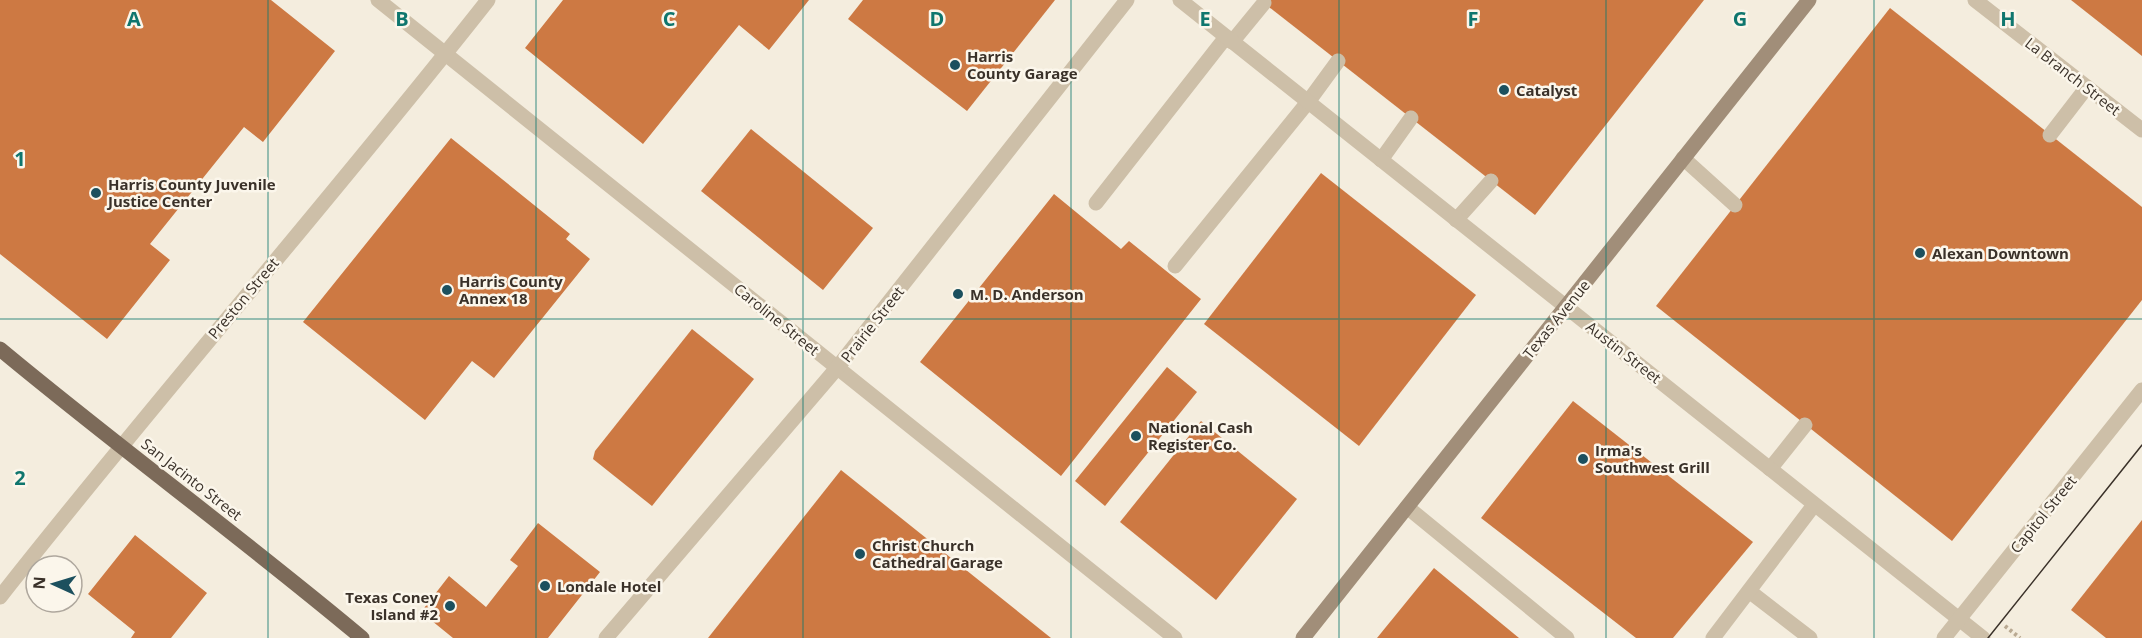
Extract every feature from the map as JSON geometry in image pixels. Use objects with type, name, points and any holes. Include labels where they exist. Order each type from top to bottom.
[{"type":"main road","name":"Texas Avenue","points":[[1303,638],[1809,0]]},
{"type":"main road","name":"San Jacinto Street","points":[[0,349],[80,416],[300,586],[362,638]]},
{"type":"street","name":"Caroline Street","points":[[378,0],[1175,638]]},
{"type":"street","name":"Preston Street","points":[[0,597],[120,446],[488,0]]},
{"type":"street","name":"Prairie Street","points":[[606,638],[837,368],[1127,0]]},
{"type":"street","name":"Austin Street","points":[[1180,0],[1983,638]]},
{"type":"street","name":"La Branch Street","points":[[1975,0],[2142,130]]},
{"type":"street","points":[[1096,203],[1229,40],[1264,3]]},
{"type":"street","points":[[1175,266],[1308,102],[1338,61]]},
{"type":"street","points":[[2050,135],[2087,87]]},
{"type":"street","points":[[1381,160],[1411,118]]},
{"type":"street","points":[[1683,158],[1736,205]]},
{"type":"street","points":[[1456,220],[1491,181]]},
{"type":"street","name":"Capitol Street","points":[[1944,638],[2142,390]]},
{"type":"street","points":[[1770,468],[1805,425]]},
{"type":"street","points":[[1713,638],[1814,505]]},
{"type":"street","points":[[1407,507],[1567,638]]},
{"type":"street","points":[[1749,591],[1810,638]]},
{"type":"building","name":"Harris County Juvenile Justice Center","points":[[0,0],[271,0],[335,51],[263,142],[244,127],[150,244],[170,260],[107,339],[0,254]]},
{"type":"building","points":[[563,0],[809,0],[769,50],[739,25],[643,144],[525,48]]},
{"type":"building","name":"Harris County Garage","points":[[863,0],[1055,0],[967,111],[848,19]]},
{"type":"building","name":"Catalyst","points":[[1260,0],[1704,0],[1535,215]]},
{"type":"building","points":[[2071,0],[2142,0],[2142,56]]},
{"type":"building","name":"Alexan Downtown","points":[[1890,8],[2142,207],[2142,300],[1952,541],[1656,306]]},
{"type":"building","points":[[751,129],[873,228],[823,290],[701,191]]},
{"type":"building","name":"Harris County Annex 18","points":[[451,138],[570,234],[566,239],[590,259],[494,378],[472,361],[425,420],[303,322]]},
{"type":"building","points":[[1321,173],[1476,295],[1359,446],[1204,324]]},
{"type":"building","points":[[1054,194],[1121,249],[1129,241],[1201,299],[1061,476],[920,362]]},
{"type":"building","points":[[692,329],[754,379],[652,506],[593,459],[595,451]]},
{"type":"building","name":"National Cash Register Co.","points":[[1167,367],[1197,392],[1105,506],[1075,481]]},
{"type":"building","points":[[1573,401],[1753,542],[1673,638],[1636,638],[1481,518]]},
{"type":"building","points":[[1201,421],[1297,499],[1216,600],[1120,522]]},
{"type":"building","name":"Christ Church Cathedral Garage","points":[[841,470],[1051,638],[708,638]]},
{"type":"building","points":[[2142,520],[2142,638],[2106,638],[2071,610]]},
{"type":"building","name":"Londale Hotel","points":[[538,523],[600,572],[548,638],[453,638],[421,612],[449,576],[486,607],[518,566],[510,560]]},
{"type":"building","points":[[135,535],[207,593],[171,638],[131,638],[135,632],[88,594]]},
{"type":"building","points":[[1434,568],[1519,638],[1377,638]]},
{"type":"tram line","points":[[1988,638],[2142,445]]},
{"type":"place","name":"Harris County Garage","points":[[955,65]]},
{"type":"place","name":"Catalyst","points":[[1504,90]]},
{"type":"place","name":"Harris County Juvenile Justice Center","points":[[96,193]]},
{"type":"place","name":"Alexan Downtown","points":[[1920,253]]},
{"type":"place","name":"Harris County Annex 18","points":[[447,290]]},
{"type":"place","name":"M. D. Anderson","points":[[958,294]]},
{"type":"place","name":"National Cash Register Co.","points":[[1136,436]]},
{"type":"place","name":"Irma's Southwest Grill","points":[[1583,459]]},
{"type":"place","name":"Christ Church Cathedral Garage","points":[[860,554]]},
{"type":"place","name":"Londale Hotel","points":[[545,586]]},
{"type":"place","name":"Texas Coney Island #2","points":[[450,606]]}]
